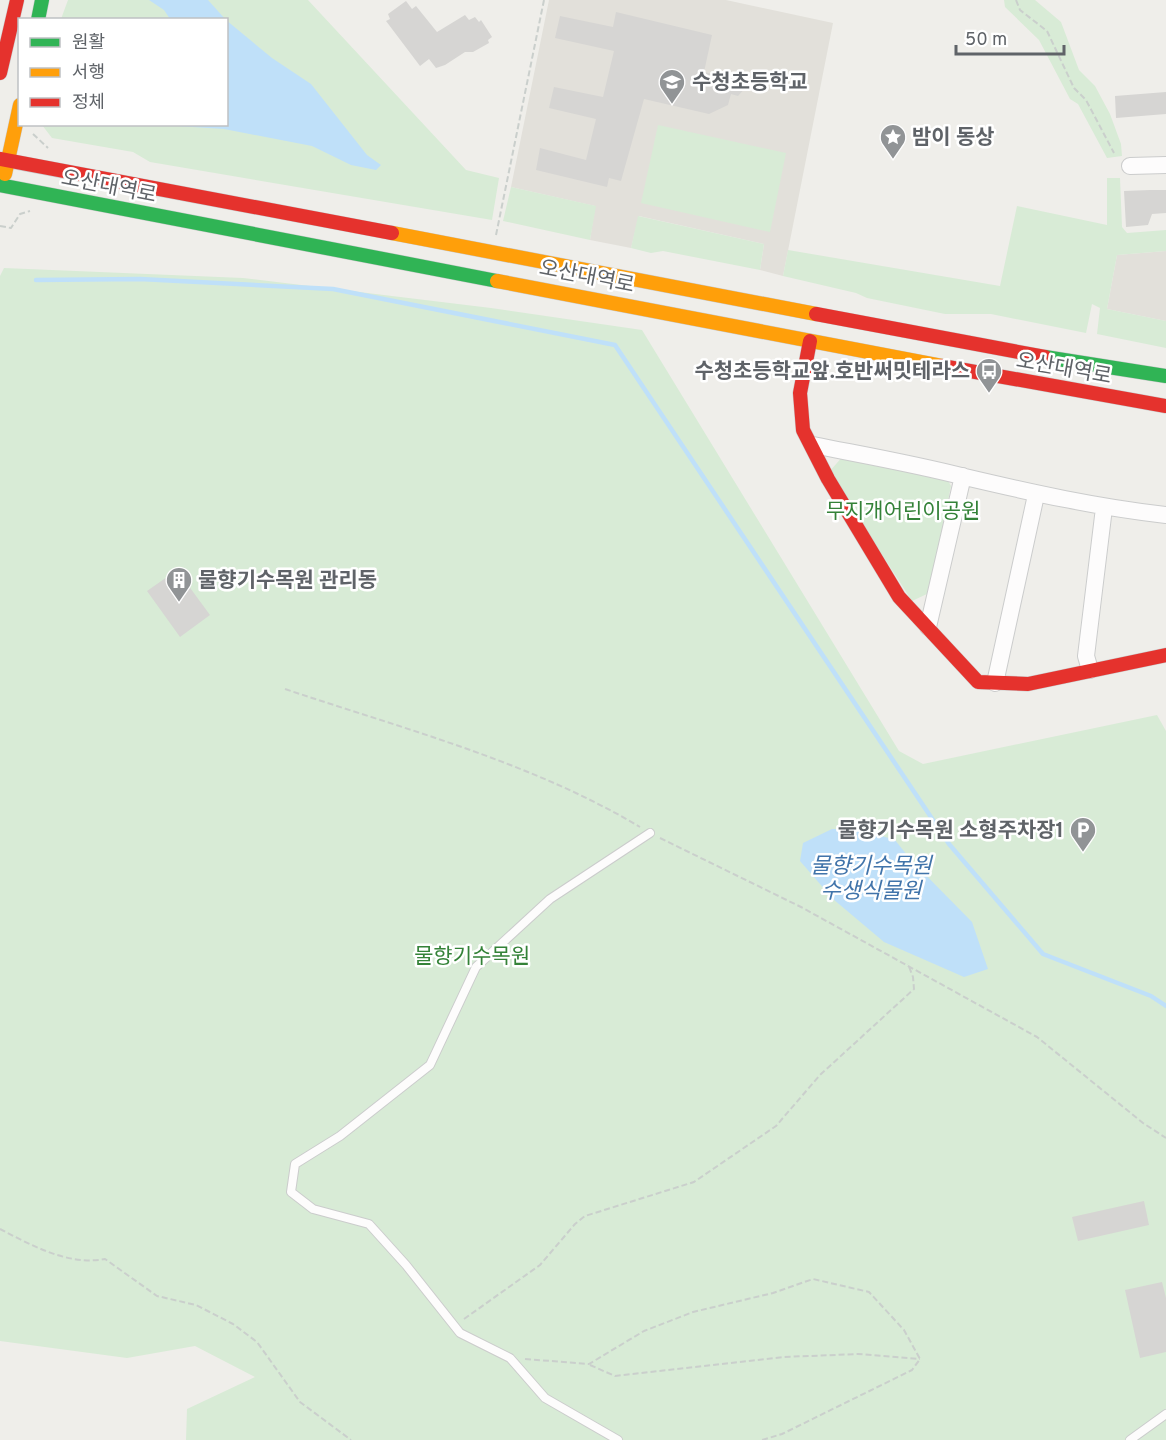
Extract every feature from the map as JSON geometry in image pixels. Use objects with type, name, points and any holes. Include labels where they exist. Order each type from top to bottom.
[{"type":"main road","points":[[0,72],[16,0]]},
{"type":"main road","points":[[38,18],[42,0]]},
{"type":"main road","points":[[1,189],[4,160],[18,112]]},
{"type":"main road","name":"오산대역로","points":[[4,160],[1081,364],[1166,375]]},
{"type":"main road","name":"오산대역로","points":[[1,189],[1082,393],[1166,406]]},
{"type":"main road","points":[[810,341],[801,384],[800,408],[803,430],[813,445],[828,479],[899,597],[978,682],[1028,684],[1166,655]]},
{"type":"street","points":[[1130,166],[1166,165]]},
{"type":"street","points":[[813,445],[963,476],[1036,495],[1104,508],[1166,515]]},
{"type":"street","points":[[928,627],[963,476]]},
{"type":"street","points":[[995,683],[1036,495]]},
{"type":"street","points":[[1090,670],[1086,656],[1104,508]]},
{"type":"lane","points":[[618,1440],[545,1398],[510,1358],[460,1333],[369,1224],[313,1209],[291,1192],[295,1164],[340,1136],[430,1065],[476,967],[550,900],[650,833]]},
{"type":"lane","points":[[1130,1440],[1166,1414]]},
{"type":"path","points":[[492,253],[544,0]]},
{"type":"path","points":[[1017,0],[1020,10],[1047,31],[1074,88],[1086,100],[1114,153]]},
{"type":"path","points":[[30,129],[39,142],[50,150]]},
{"type":"path","points":[[0,226],[11,228]]},
{"type":"path","points":[[285,689],[484,756],[604,805],[650,833],[801,907],[908,964],[1037,1037],[1143,1123],[1166,1138]]},
{"type":"path","points":[[454,1326],[540,1265],[575,1224],[585,1216],[694,1182],[776,1126],[820,1076],[914,989],[913,977],[908,964]]},
{"type":"path","points":[[0,1228],[40,1250],[91,1262],[105,1259],[157,1296],[196,1305],[233,1324],[257,1342],[300,1402],[351,1440]]},
{"type":"path","points":[[589,1364],[644,1331],[683,1316],[773,1293],[813,1279],[869,1292],[904,1330],[920,1359]]},
{"type":"path","points":[[510,1358],[589,1364],[615,1376],[784,1357],[858,1354],[920,1359]]},
{"type":"path","points":[[762,1440],[782,1434],[912,1370],[920,1359]]},
{"type":"shaded area","name":"수청초등학교","points":[[549,0],[726,0],[833,23],[783,276],[760,270],[764,244],[639,216],[631,248],[590,240],[595,206],[511,187]]},
{"type":"shaded area","points":[[1166,251],[1166,321],[1107,309],[1117,255]]},
{"type":"green space","points":[[68,0],[308,0],[466,170],[499,178],[492,220],[150,162],[133,152],[52,138],[43,126],[228,126],[228,18],[61,18]]},
{"type":"green space","points":[[1004,0],[1035,0],[1061,22],[1079,70],[1095,86],[1110,114],[1121,144],[1122,156],[1107,158],[1078,104],[1070,99],[1039,40],[1005,7]]},
{"type":"green space","points":[[658,125],[786,153],[770,232],[641,203]]},
{"type":"green space","points":[[1107,178],[1120,178],[1122,227],[1127,233],[1166,230],[1166,251],[1117,255],[1107,309],[1166,321],[1166,348],[1097,334],[1100,308],[1092,304],[1086,333],[991,314],[945,314],[867,298],[856,293],[783,276],[788,250],[1000,286],[1017,206],[1107,225]]},
{"type":"green space","points":[[511,187],[596,206],[590,240],[503,221]]},
{"type":"green space","points":[[638,216],[764,244],[760,270],[663,251],[651,253],[631,248]]},
{"type":"green space","name":"물향기수목원","points":[[4,268],[243,278],[491,308],[642,330],[899,751],[923,764],[1157,715],[1166,731],[1166,1440],[186,1440],[187,1409],[255,1377],[195,1346],[127,1358],[0,1341],[0,276]]},
{"type":"green space","name":"무지개어린이공원","points":[[844,455],[946,477],[951,486],[929,593],[912,601],[829,472]]},
{"type":"water","points":[[149,0],[208,0],[224,18],[169,18],[164,10]]},
{"type":"water","points":[[228,22],[272,58],[311,84],[367,155],[381,165],[376,170],[351,165],[312,146],[224,129],[178,126],[228,126]]},
{"type":"water","name":"물향기수목원 수생식물원","points":[[832,829],[859,829],[895,840],[911,860],[972,922],[988,969],[964,977],[884,942],[833,899],[800,861],[803,843]]},
{"type":"building","points":[[406,1],[412,9],[416,6],[437,32],[465,15],[469,20],[475,17],[479,22],[481,20],[492,37],[488,40],[489,43],[473,52],[465,52],[445,65],[436,68],[429,59],[420,66],[386,21],[390,19],[388,14]]},
{"type":"building","points":[[616,12],[712,35],[704,72],[750,83],[738,96],[731,94],[728,105],[709,114],[644,99],[621,181],[609,178],[607,187],[536,170],[540,148],[586,160],[596,119],[549,108],[554,87],[603,97],[614,51],[555,38],[560,16],[613,27]]},
{"type":"building","points":[[1166,92],[1166,114],[1116,118],[1115,96]]},
{"type":"building","points":[[1166,190],[1166,213],[1152,214],[1148,225],[1126,227],[1124,191]]},
{"type":"building","name":"물향기수목원 관리동","points":[[177,570],[210,615],[180,637],[147,591]]},
{"type":"building","points":[[1144,1201],[1149,1225],[1078,1241],[1072,1217]]},
{"type":"building","points":[[1162,1282],[1166,1298],[1166,1352],[1140,1358],[1125,1290]]},
{"type":"waterway","points":[[36,280],[140,279],[333,289],[615,345],[949,844],[1043,954],[1151,996],[1166,1006]]},
{"type":"traffic: fast","points":[[38,18],[42,0]]},
{"type":"traffic: fast","points":[[0,185],[497,281]]},
{"type":"traffic: fast","points":[[1045,357],[1166,376]]},
{"type":"traffic: slow","points":[[5,174],[18,114]]},
{"type":"traffic: slow","points":[[392,233],[816,314]]},
{"type":"traffic: slow","points":[[497,281],[942,366]]},
{"type":"traffic: jam","points":[[0,73],[17,0]]},
{"type":"traffic: jam","points":[[0,159],[392,233]]},
{"type":"traffic: jam","points":[[816,314],[1045,357]]},
{"type":"traffic: jam","points":[[810,341],[800,393],[803,430],[828,479],[899,597],[978,682],[1028,684],[1166,655]]},
{"type":"traffic: jam","points":[[942,366],[1166,406]]},
{"type":"place","name":"수청초등학교","points":[[672,105]]},
{"type":"place","name":"밤이 동상","points":[[893,160]]},
{"type":"place","name":"수청초등학교앞.호반써밋테라스","points":[[989,394]]},
{"type":"place","name":"물향기수목원 관리동","points":[[179,603]]},
{"type":"place","name":"물향기수목원 소형주차장1","points":[[1083,853]]}]
